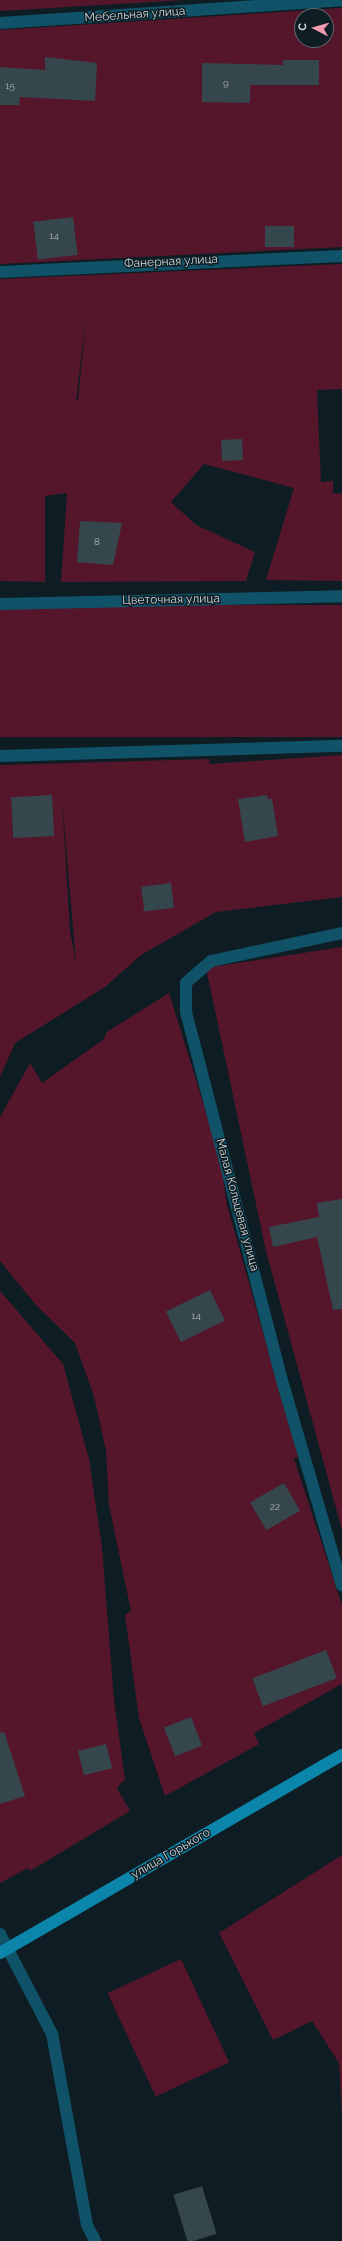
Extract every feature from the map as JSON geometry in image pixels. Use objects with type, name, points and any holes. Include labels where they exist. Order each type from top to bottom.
[{"type":"main road","name":"улица Горького","points":[[4,1951],[342,1755]]},
{"type":"street","name":"Мебельная улица","points":[[0,24],[342,0]]},
{"type":"street","name":"Фанерная улица","points":[[0,272],[342,256]]},
{"type":"street","name":"Цветочная улица","points":[[0,604],[342,596]]},
{"type":"street","points":[[0,756],[342,746]]},
{"type":"street","name":"Малая Кольцевая улица","points":[[342,933],[211,962],[186,982],[188,1019],[283,1384],[342,1586]]},
{"type":"street","points":[[0,1934],[4,1951],[52,2034],[87,2224],[95,2241]]},
{"type":"shaded area","points":[[0,0],[186,0],[0,11]]},
{"type":"shaded area","points":[[342,8],[342,247],[0,264],[0,30],[294,11],[294,48],[334,48],[334,9]]},
{"type":"shaded area","points":[[342,264],[342,389],[317,390],[321,482],[333,481],[333,493],[342,494],[342,581],[266,580],[294,488],[204,464],[171,502],[196,525],[255,552],[246,581],[61,582],[67,493],[45,496],[45,582],[0,581],[0,279]],"holes":[[[87,308],[78,400],[76,401]]]},
{"type":"shaded area","points":[[0,605],[342,605],[342,737],[0,737]]},
{"type":"shaded area","points":[[342,755],[342,897],[216,912],[141,955],[105,987],[15,1043],[0,1077],[0,765],[209,759],[210,764]],"holes":[[[62,799],[76,963],[70,931]]]},
{"type":"shaded area","points":[[342,947],[342,1530],[266,1251],[206,968]]},
{"type":"shaded area","points":[[169,993],[220,1157],[227,1205],[298,1457],[294,1459],[342,1605],[342,1684],[254,1733],[259,1744],[165,1796],[139,1718],[125,1615],[131,1611],[109,1505],[106,1451],[94,1396],[75,1343],[36,1305],[0,1261],[0,1117],[30,1063],[42,1083],[104,1039],[107,1032]]},
{"type":"shaded area","points":[[0,1291],[63,1364],[89,1459],[102,1547],[114,1700],[125,1779],[117,1788],[130,1811],[30,1871],[28,1868],[0,1883]]},
{"type":"shaded area","points":[[342,1855],[342,2114],[339,2063],[312,2021],[273,2040],[219,1933]]},
{"type":"shaded area","points":[[181,1959],[229,2062],[156,2097],[108,1993]]},
{"type":"building","points":[[45,57],[97,63],[95,101],[20,97],[19,105],[0,105],[0,67],[45,70]]},
{"type":"building","points":[[283,60],[319,60],[319,85],[250,85],[250,103],[202,102],[202,63],[283,65]]},
{"type":"building","points":[[73,217],[78,255],[38,260],[33,222]]},
{"type":"building","points":[[265,226],[294,226],[294,247],[265,247]]},
{"type":"building","points":[[242,439],[243,460],[222,461],[221,440]]},
{"type":"building","points":[[80,521],[122,523],[113,565],[77,562]]},
{"type":"building","points":[[52,795],[54,836],[13,838],[11,797]]},
{"type":"building","points":[[267,795],[268,799],[272,799],[278,836],[245,842],[238,799]]},
{"type":"building","points":[[171,883],[174,908],[144,911],[141,887]]},
{"type":"building","points":[[342,1199],[342,1309],[333,1310],[317,1237],[273,1247],[269,1227],[319,1217],[317,1203]]},
{"type":"building","points":[[210,1290],[225,1321],[181,1342],[166,1311]]},
{"type":"building","points":[[284,1483],[300,1511],[266,1530],[250,1502]]},
{"type":"building","points":[[326,1650],[337,1678],[263,1706],[252,1678]]},
{"type":"building","points":[[191,1717],[202,1746],[175,1756],[164,1727]]},
{"type":"building","points":[[4,1732],[25,1796],[0,1804],[0,1733]]},
{"type":"building","points":[[106,1744],[112,1768],[84,1775],[78,1751]]},
{"type":"building","points":[[202,2186],[217,2234],[193,2241],[187,2241],[173,2195]]}]
